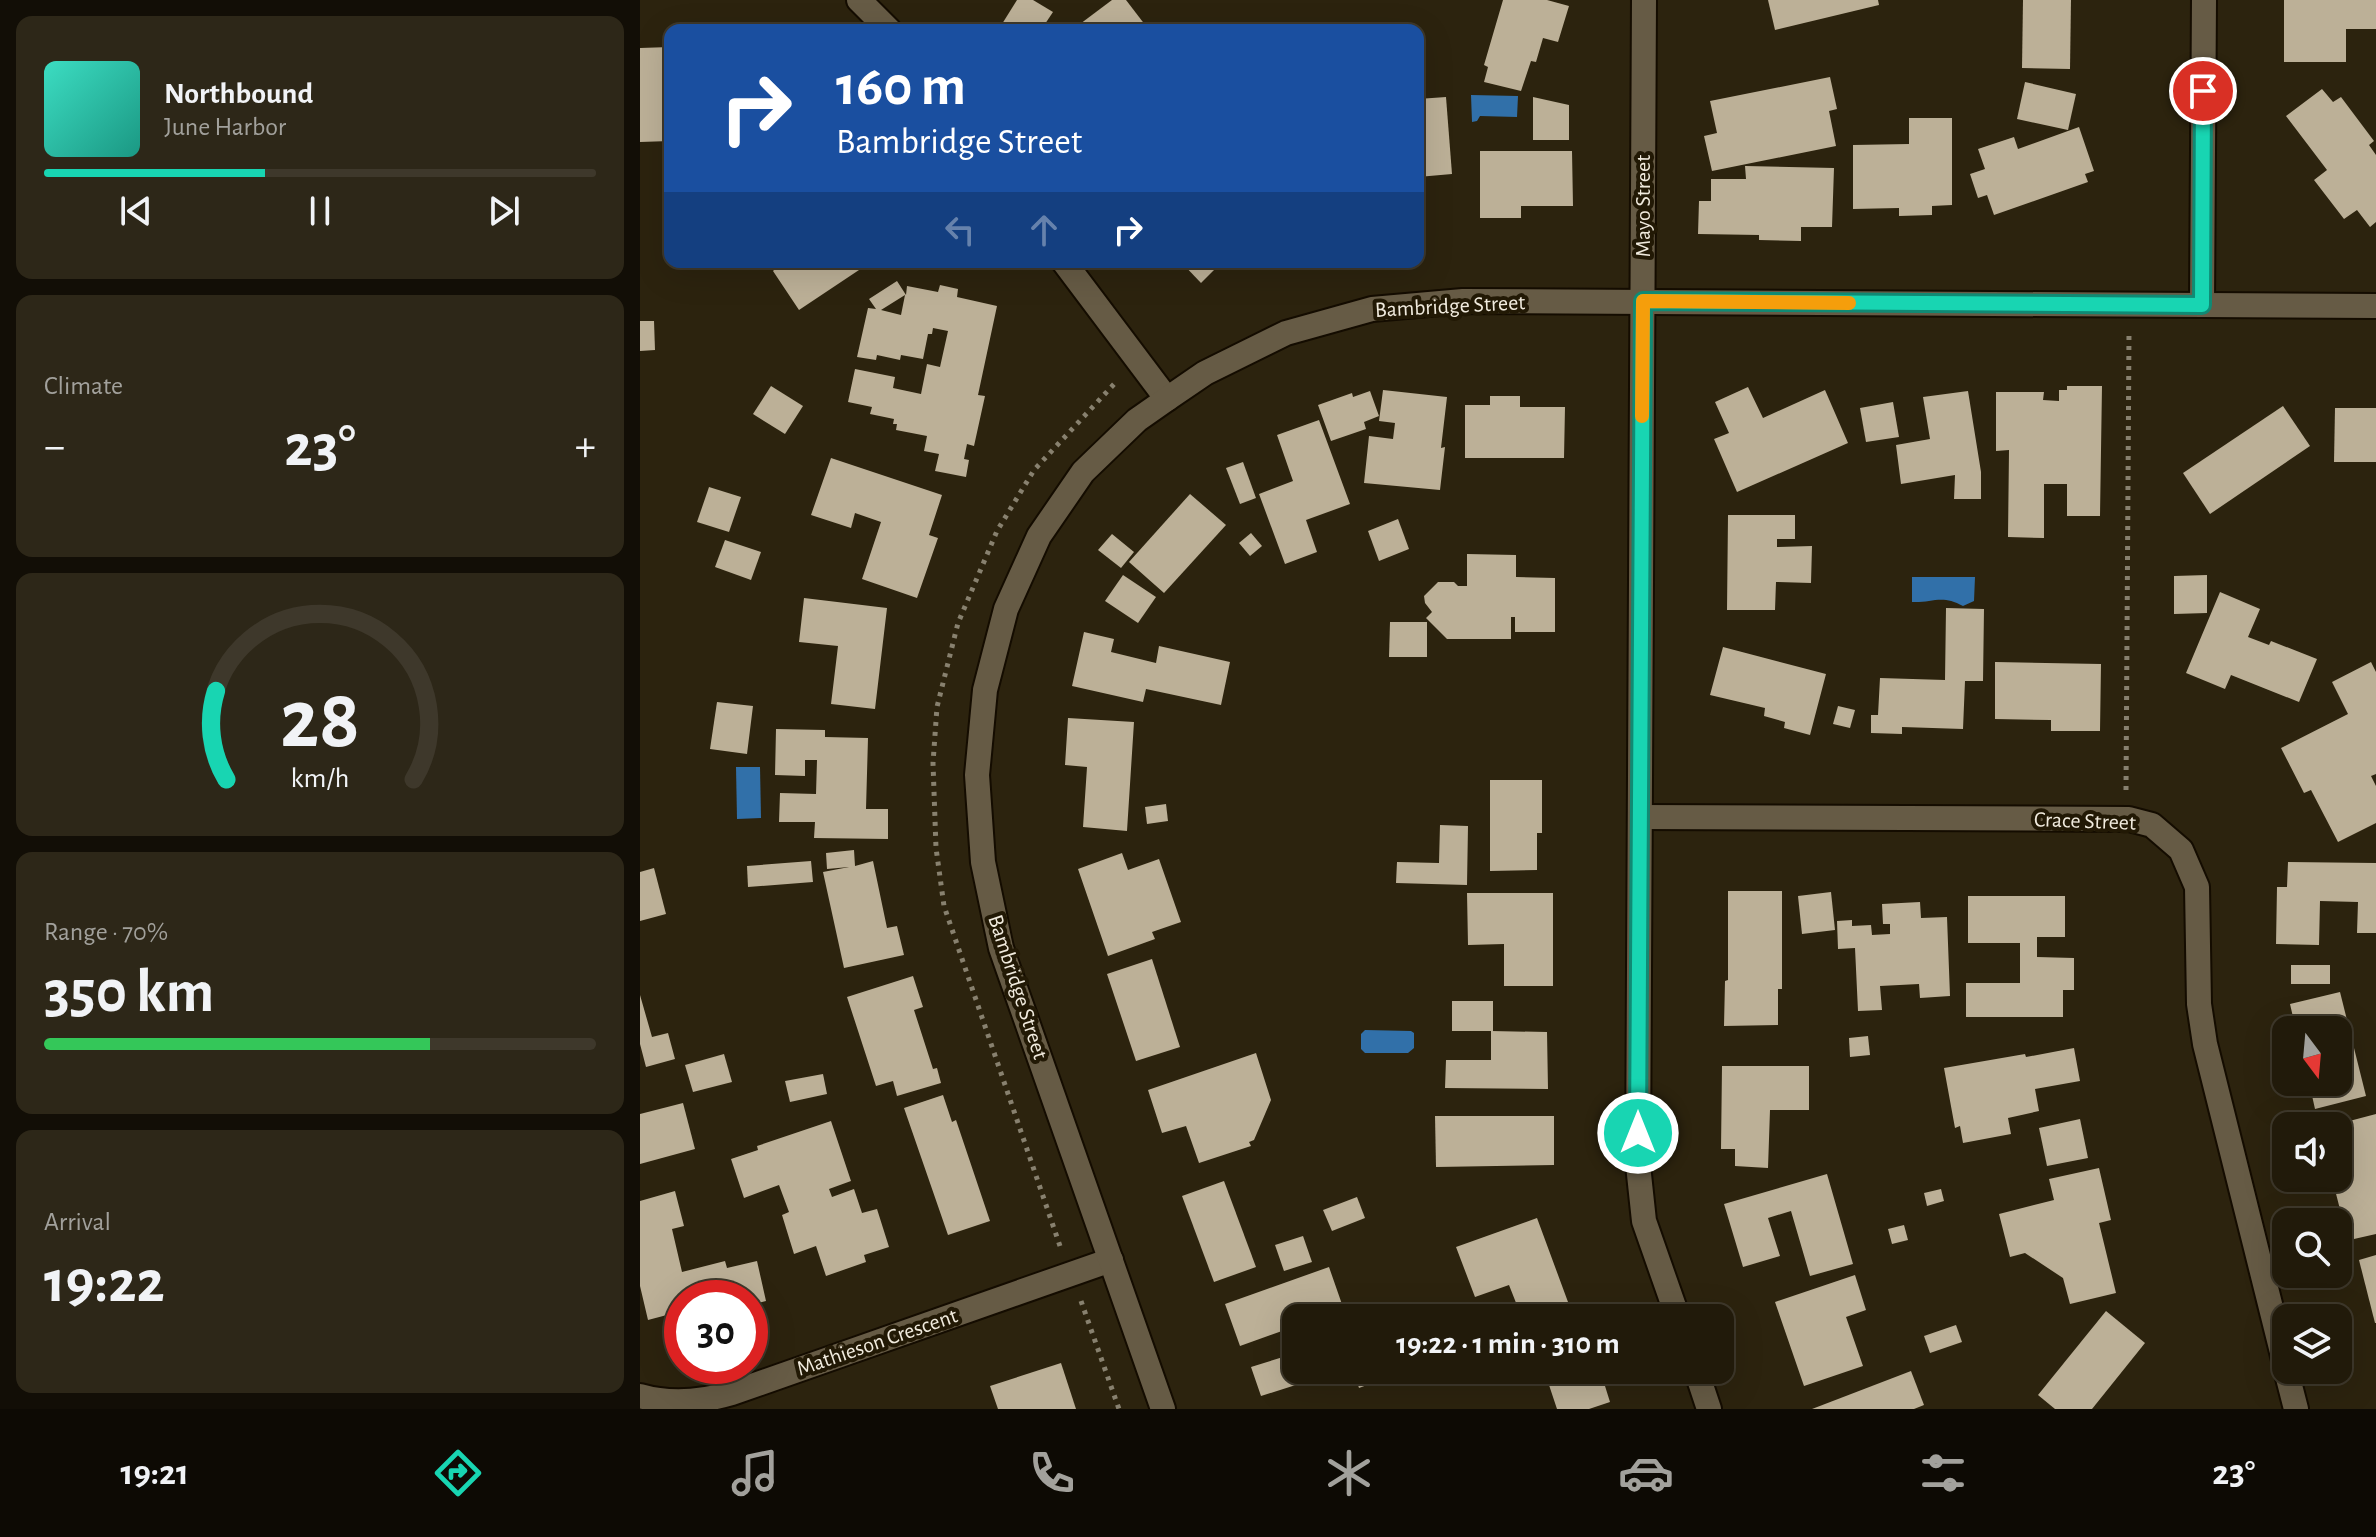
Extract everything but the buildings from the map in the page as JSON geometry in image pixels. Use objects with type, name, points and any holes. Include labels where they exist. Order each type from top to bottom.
[{"type":"street","points":[[859,0],[883,24]]},
{"type":"street","name":"Mayo Street","points":[[1644,0],[1638,1165],[1644,1221],[1673,1304]]},
{"type":"street","points":[[2202,305],[2204,0]]},
{"type":"street","points":[[1069,268],[1167,399]]},
{"type":"street","name":"Bambridge Street","points":[[1163,1409],[1001,948],[983,862],[977,775],[985,690],[1006,609],[1039,536],[1083,472],[1137,420],[1205,373],[1286,333],[1372,309],[1463,301],[2376,306]]},
{"type":"street","name":"Crace Street","points":[[1640,817],[2126,819],[2152,825],[2181,850],[2197,887],[2199,1004],[2205,1044],[2272,1313]]},
{"type":"street","name":"Mathieson Crescent","points":[[640,1396],[663,1402],[721,1397],[1111,1260]]},
{"type":"street","points":[[1701,1384],[1709,1409]]},
{"type":"street","name":"Crace Street","points":[[2290,1384],[2296,1409]]},
{"type":"path","points":[[2126,819],[2129,304]]},
{"type":"path","points":[[1119,1409],[944,906],[936,848],[933,763],[937,707],[958,623],[997,531],[1034,470],[1121,377],[1140,363]]},
{"type":"water","points":[[1471,95],[1518,96],[1517,117],[1480,116],[1472,122]]},
{"type":"water","points":[[1912,577],[1975,577],[1974,601],[1963,606],[1943,600],[1912,602]]},
{"type":"water","points":[[736,767],[760,767],[761,818],[737,819]]},
{"type":"water","points":[[1365,1030],[1411,1031],[1414,1033],[1414,1048],[1408,1053],[1365,1053],[1361,1049],[1361,1034]]},
{"type":"slow traffic","points":[[1642,416],[1643,301],[1849,303]]},
{"type":"route","points":[[1638,1133],[1643,301],[2202,305],[2203,91]]}]
